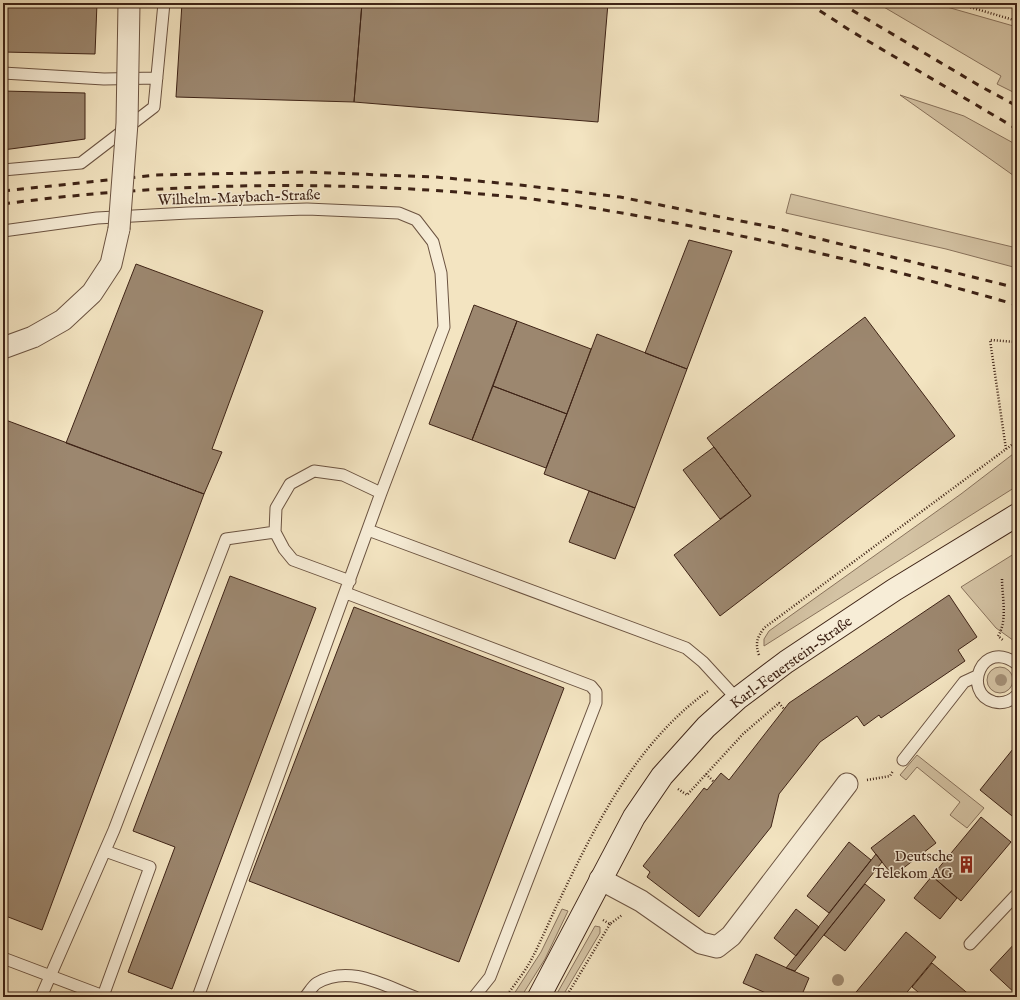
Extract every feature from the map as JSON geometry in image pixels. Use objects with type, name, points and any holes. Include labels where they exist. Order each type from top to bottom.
[{"type":"street","points":[[3,348],[33,337],[63,320],[92,294],[111,264],[119,229],[127,123],[129,3]]},
{"type":"street","name":"Karl-Feuerstein-Straße","points":[[539,997],[634,817],[662,776],[706,727],[737,698],[839,626],[1017,515]]},
{"type":"street","points":[[600,879],[641,901],[701,943],[716,947],[731,936],[847,784]]},
{"type":"lane","points":[[3,170],[81,163],[154,107],[164,3]]},
{"type":"lane","points":[[3,73],[104,80],[157,78]]},
{"type":"lane","name":"Wilhelm-Maybach-Straße","points":[[3,231],[97,218],[308,209],[399,213],[416,220],[433,242],[441,273],[444,327],[381,493]]},
{"type":"lane","points":[[198,997],[346,593],[381,493],[343,475],[314,471],[290,484],[276,508],[275,532],[284,549],[293,560],[350,581]]},
{"type":"lane","points":[[368,530],[686,648],[703,662],[737,698]]},
{"type":"lane","points":[[41,997],[105,851],[226,539],[275,532]]},
{"type":"lane","points":[[346,593],[591,686],[596,692],[596,703],[490,977],[474,997]]},
{"type":"lane","points":[[1017,664],[1004,657],[990,659],[979,669],[977,676],[977,684],[980,691],[992,701],[1006,702],[1017,695]]},
{"type":"lane","points":[[903,760],[964,682],[977,676]]},
{"type":"lane","points":[[3,958],[104,997],[150,867],[105,851]]},
{"type":"lane","points":[[970,944],[1017,894]]},
{"type":"lane","points":[[305,997],[316,984],[339,974],[358,976],[414,997]]},
{"type":"path","points":[[956,3],[1017,21]]},
{"type":"path","points":[[1006,449],[990,340],[1017,342]]},
{"type":"path","points":[[759,655],[756,645],[757,638],[764,628],[1017,441]]},
{"type":"path","points":[[1001,631],[1004,612],[1002,579]]},
{"type":"path","points":[[674,785],[687,795],[743,734],[779,703],[784,709]]},
{"type":"path","points":[[847,784],[890,776],[903,760]]},
{"type":"path","points":[[706,774],[714,782]]},
{"type":"path","points":[[506,997],[530,962],[560,899]]},
{"type":"path","points":[[566,997],[610,924]]},
{"type":"shaded area","points":[[877,3],[933,3],[1017,27],[1017,94],[997,84],[1001,76]]},
{"type":"shaded area","points":[[900,95],[964,116],[1017,145],[1017,178]]},
{"type":"shaded area","points":[[791,194],[1017,248],[1017,268],[946,249],[786,213]]},
{"type":"shaded area","points":[[1017,451],[1017,486],[764,646],[764,639],[769,631],[961,494]]},
{"type":"shaded area","points":[[1017,552],[1017,643],[996,628],[961,587]]},
{"type":"shaded area","points":[[1000,667],[1009,671],[1013,680],[1009,689],[1000,693],[991,689],[987,680],[991,671]]},
{"type":"shaded area","points":[[917,755],[984,808],[967,828],[950,815],[960,802],[917,767],[906,780],[900,775]]},
{"type":"shaded area","points":[[562,909],[568,911],[545,959],[521,997],[512,997],[541,952]]},
{"type":"shaded area","points":[[595,926],[600,927],[600,933],[562,997],[555,997]]},
{"type":"building","points":[[3,3],[97,3],[95,54],[3,52]]},
{"type":"building","points":[[182,3],[362,3],[354,102],[176,97]]},
{"type":"building","points":[[362,3],[608,3],[598,122],[354,102]]},
{"type":"building","points":[[3,91],[85,93],[85,139],[3,150]]},
{"type":"building","points":[[689,240],[732,251],[687,369],[645,353]]},
{"type":"building","points":[[136,264],[263,311],[212,449],[222,452],[204,494],[66,443]]},
{"type":"building","points":[[474,305],[517,321],[472,440],[429,424]]},
{"type":"building","points":[[865,317],[955,436],[720,616],[674,555],[751,496],[707,438]]},
{"type":"building","points":[[517,321],[591,349],[567,414],[493,386]]},
{"type":"building","points":[[597,334],[687,369],[635,508],[544,474]]},
{"type":"building","points":[[493,386],[567,414],[546,468],[472,440]]},
{"type":"building","points":[[3,419],[204,494],[42,930],[3,915]]},
{"type":"building","points":[[714,447],[751,496],[720,519],[683,470]]},
{"type":"building","points":[[589,491],[635,508],[615,559],[569,542]]},
{"type":"building","points":[[230,576],[316,608],[172,989],[128,972],[175,847],[133,831]]},
{"type":"building","points":[[949,595],[977,637],[958,650],[965,661],[881,718],[879,715],[864,726],[857,716],[820,742],[779,794],[771,827],[699,917],[647,877],[650,872],[643,866],[704,788],[707,790],[721,773],[729,780],[789,703]]},
{"type":"building","points":[[354,607],[564,688],[459,962],[249,881]]},
{"type":"building","points":[[1017,744],[1017,820],[980,790]]},
{"type":"building","points":[[914,815],[936,843],[893,876],[871,848]]},
{"type":"building","name":"Deutsche Telekom AG","points":[[981,817],[1011,842],[961,901],[932,876]]},
{"type":"building","points":[[849,842],[871,860],[829,913],[807,896]]},
{"type":"building","points":[[876,854],[882,862],[795,971],[786,968]]},
{"type":"building","points":[[932,876],[957,898],[940,919],[914,898]]},
{"type":"building","points":[[865,884],[885,900],[845,951],[824,935]]},
{"type":"building","points":[[796,909],[819,927],[796,956],[774,938]]},
{"type":"building","points":[[906,932],[936,957],[903,997],[852,997]]},
{"type":"building","points":[[1017,941],[1017,995],[990,970]]},
{"type":"building","points":[[756,954],[809,978],[801,997],[775,997],[743,983]]},
{"type":"building","points":[[932,963],[972,997],[924,997],[912,987]]},
{"type":"railway","points":[[808,3],[851,31],[1017,129]]},
{"type":"railway","points":[[840,3],[980,86],[1017,106]]},
{"type":"railway","points":[[3,191],[156,175],[303,172],[436,177],[520,185],[620,197],[776,228],[1017,288]]},
{"type":"railway","points":[[3,204],[68,196],[133,191],[198,187],[263,186],[393,188],[523,198],[628,214],[773,243],[896,272],[1017,305]]},
{"type":"place","name":"Deutsche Telekom AG","points":[[966,865]]}]
